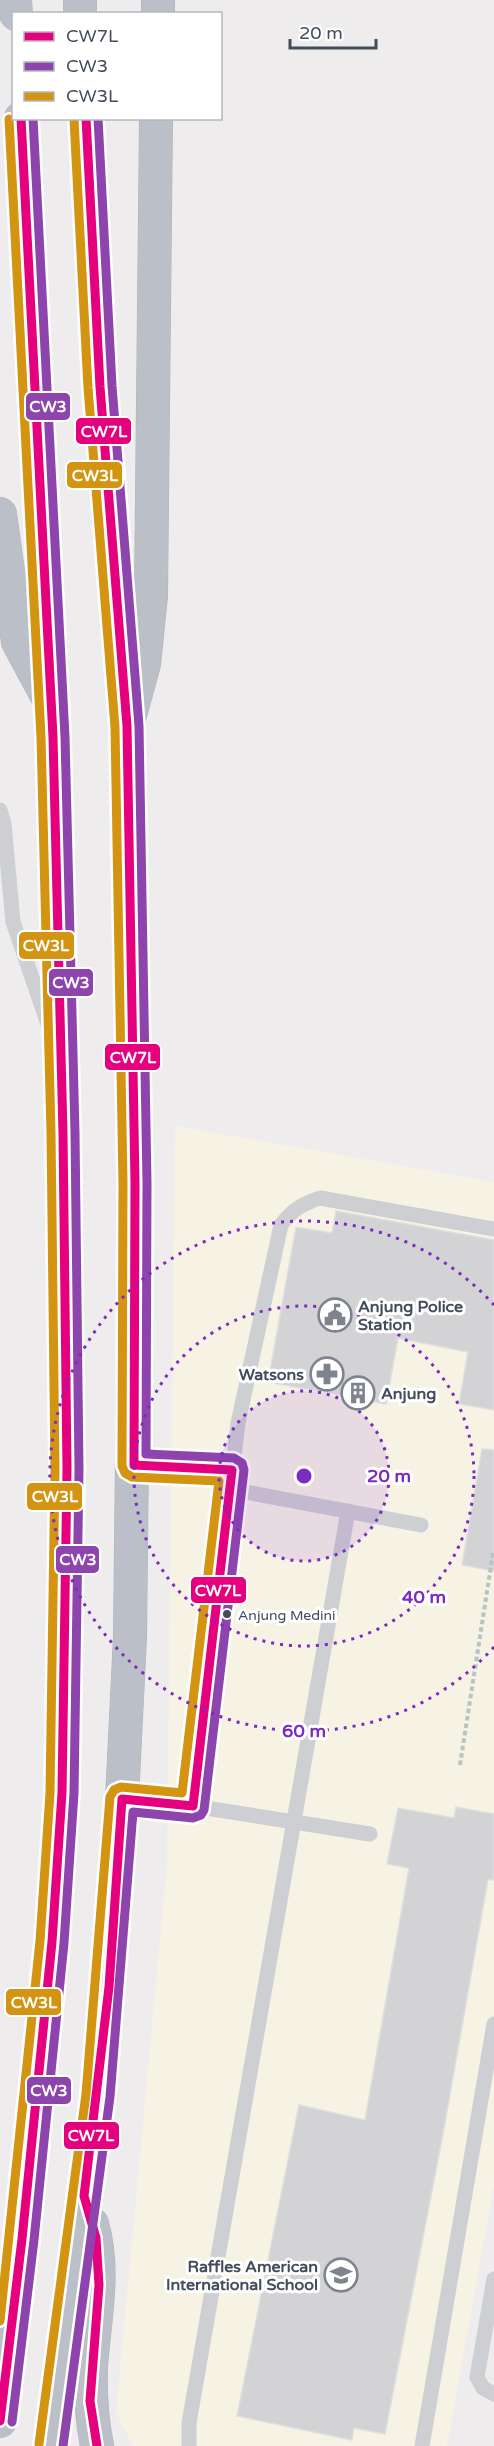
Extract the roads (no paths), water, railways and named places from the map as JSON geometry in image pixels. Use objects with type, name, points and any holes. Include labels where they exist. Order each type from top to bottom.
[{"type":"highway","points":[[0,2421],[22,2239],[52,1942],[62,1793],[67,1457],[61,1062],[52,705],[21,120]]},
{"type":"highway","points":[[51,2446],[106,2019],[122,1799],[130,1637],[134,1465],[135,1183],[127,726],[100,387],[86,120]]},
{"type":"highway","points":[[127,726],[144,664],[152,596],[156,120]]},
{"type":"highway","points":[[0,514],[3,570],[18,642],[52,705]]},
{"type":"highway","points":[[84,2196],[96,2238],[99,2285],[90,2401],[97,2446]]},
{"type":"highway","points":[[0,2275],[22,2239]]},
{"type":"lane","points":[[0,810],[4,824],[13,922],[61,1062]]},
{"type":"lane","points":[[193,1806],[238,1423],[281,1225],[289,1214],[302,1204],[320,1197],[494,1229]]},
{"type":"lane","points":[[134,1465],[232,1470]]},
{"type":"lane","points":[[230,1489],[421,1525]]},
{"type":"lane","points":[[189,2446],[189,2423],[348,1511]]},
{"type":"lane","points":[[122,1799],[193,1806],[370,1834]]},
{"type":"lane","points":[[422,2446],[494,2024]]},
{"type":"lane","points":[[494,2279],[477,2378],[483,2388],[494,2394]]},
{"type":"place","name":"Anjung Police Station","points":[[335,1315]]},
{"type":"place","name":"Watsons","points":[[327,1374]]},
{"type":"place","name":"Anjung","points":[[358,1393]]},
{"type":"place","name":"Anjung Medini","points":[[227,1614]]},
{"type":"place","name":"Raffles American International School","points":[[341,2275]]}]
